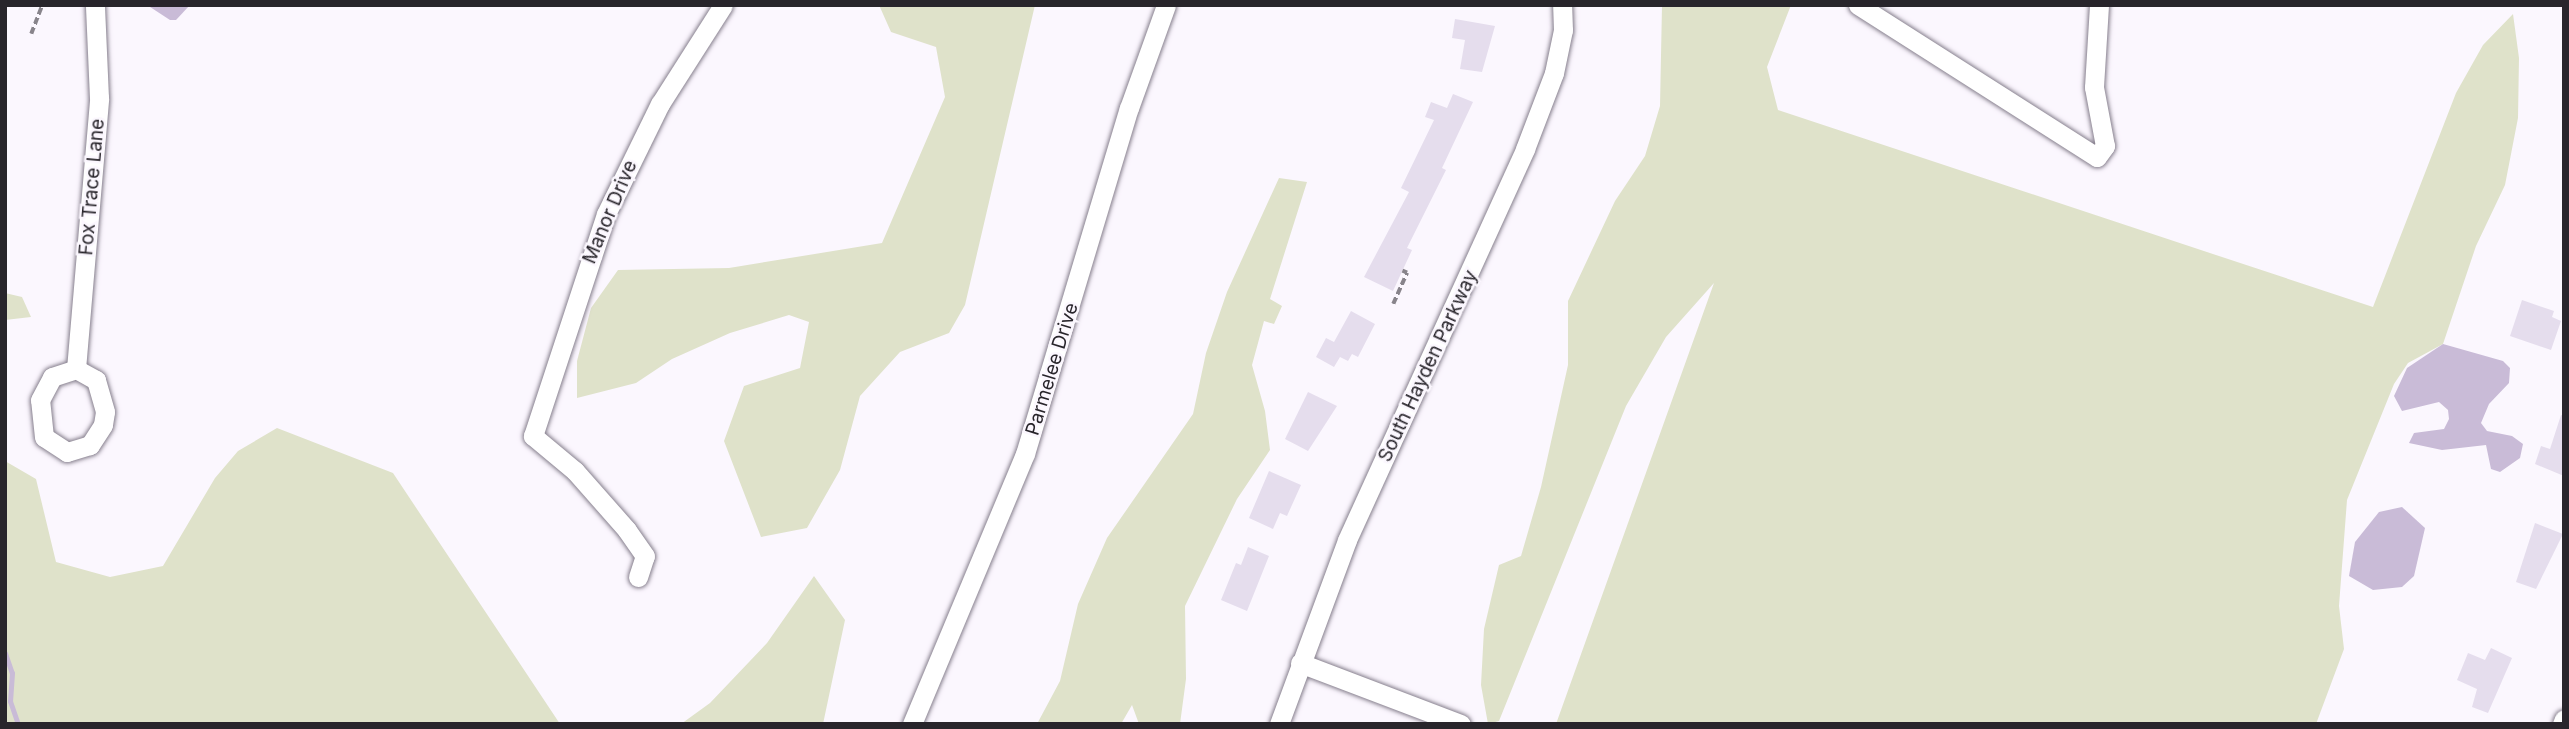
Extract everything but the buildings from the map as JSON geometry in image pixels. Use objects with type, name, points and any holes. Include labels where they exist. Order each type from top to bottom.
[{"type":"street","name":"Fox Trace Lane","points":[[76,369],[99,98],[95,5]]},
{"type":"street","name":"Manor Drive","points":[[638,578],[645,556],[627,530],[575,471],[533,436],[606,214],[660,104],[723,5]]},
{"type":"street","name":"Parmelee Drive","points":[[912,724],[1025,454],[1129,108],[1166,5]]},
{"type":"street","name":"South Hayden Parkway","points":[[1279,724],[1347,540],[1525,149],[1554,73],[1563,30],[1562,5]]},
{"type":"street","points":[[1858,5],[2097,158],[2105,146],[2094,87],[2099,5]]},
{"type":"street","points":[[1300,663],[1461,724]]},
{"type":"path","points":[[31,34],[42,5]]},
{"type":"path","points":[[1393,304],[1407,273],[1402,271]]},
{"type":"green space","points":[[879,5],[1035,5],[965,305],[949,333],[900,352],[860,396],[840,470],[807,528],[761,537],[724,441],[744,386],[800,368],[809,322],[789,315],[730,333],[672,359],[636,383],[577,398],[577,361],[591,308],[618,270],[729,268],[882,243],[945,97],[936,47],[891,32]]},
{"type":"green space","points":[[1662,5],[1791,5],[1767,67],[1778,110],[2373,307],[2456,93],[2483,45],[2513,14],[2519,58],[2518,118],[2505,185],[2476,246],[2443,344],[2408,363],[2394,384],[2347,500],[2339,606],[2344,649],[2316,724],[1556,724],[1714,283],[1666,337],[1626,406],[1499,721],[1488,724],[1481,685],[1484,629],[1499,565],[1521,556],[1541,487],[1568,365],[1568,301],[1615,201],[1645,156],[1660,106]]},
{"type":"green space","points":[[1279,178],[1307,182],[1270,299],[1282,306],[1274,324],[1264,321],[1252,365],[1265,411],[1270,450],[1237,499],[1185,606],[1186,679],[1180,724],[1139,724],[1132,705],[1121,724],[1037,724],[1060,681],[1078,604],[1107,538],[1193,414],[1206,353],[1227,292]]},
{"type":"green space","points":[[5,293],[22,297],[31,317],[5,320]]},
{"type":"green space","points":[[277,428],[393,473],[560,724],[5,724],[5,461],[36,479],[56,562],[110,577],[163,566],[215,478],[238,451]]},
{"type":"green space","points":[[814,576],[845,620],[823,724],[681,724],[710,703],[767,643]]},
{"type":"shaded area","points":[[147,5],[190,5],[176,20],[170,20]]},
{"type":"shaded area","points":[[2443,344],[2503,361],[2510,368],[2509,383],[2489,404],[2481,423],[2487,431],[2512,436],[2523,444],[2520,458],[2500,472],[2491,469],[2486,445],[2442,450],[2409,443],[2414,433],[2444,429],[2449,419],[2448,410],[2439,402],[2402,411],[2394,396],[2407,368]]},
{"type":"shaded area","points":[[2402,507],[2425,528],[2414,576],[2402,587],[2373,590],[2349,576],[2355,542],[2379,512]]},
{"type":"waterway","points":[[5,653],[12,673],[10,701],[18,724]]}]
